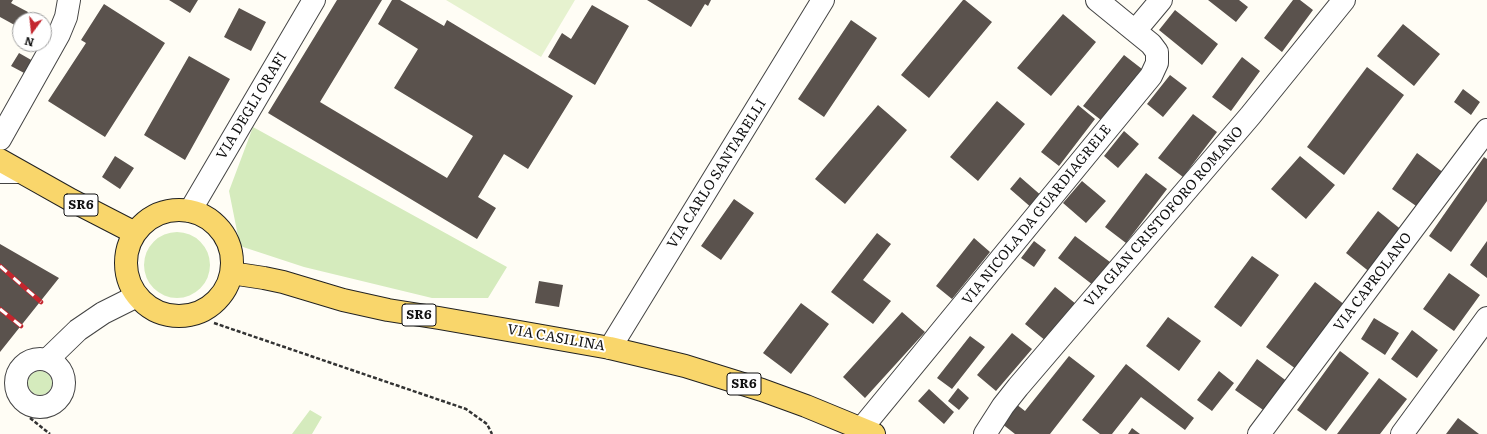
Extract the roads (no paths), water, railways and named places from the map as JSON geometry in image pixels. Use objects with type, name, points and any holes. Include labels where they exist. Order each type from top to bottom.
[{"type":"main road","name":"SR6","points":[[0,160],[28,177],[135,232]]},
{"type":"main road","points":[[176,210],[190,211],[205,217],[218,227],[224,235],[230,251],[232,263],[231,274],[225,289],[218,299],[207,308],[194,314],[175,316],[164,314],[148,306],[137,296],[129,281],[125,263],[130,242],[135,232],[160,213],[176,210]]},
{"type":"main road","name":"VIA CASILINA","points":[[231,274],[283,282],[343,300],[388,310],[610,348],[685,366],[762,390],[867,431]]},
{"type":"street","points":[[0,139],[59,34],[66,16],[69,0]]},
{"type":"street","name":"VIA DEGLI ORAFI","points":[[190,211],[314,0]]},
{"type":"street","name":"VIA CARLO SANTARELLI","points":[[610,348],[823,0]]},
{"type":"street","points":[[1097,0],[1135,31],[1161,0]]},
{"type":"street","name":"VIA GIAN CRISTOFORO ROMANO","points":[[985,434],[1002,406],[1250,116],[1344,0]]},
{"type":"street","name":"VIA NICOLA DA GUARDIAGRELE","points":[[867,431],[1151,76],[1157,64],[1157,52],[1151,44],[1135,31]]},
{"type":"street","name":"VIA CAPROLANO","points":[[1259,434],[1487,130]]},
{"type":"street","points":[[47,360],[78,330],[103,313],[137,296]]},
{"type":"street","points":[[1402,434],[1487,318]]},
{"type":"street","points":[[32,360],[47,360],[58,366],[64,376],[65,385],[63,393],[55,402],[45,407],[31,406],[20,397],[8,392],[16,383],[17,375],[25,363],[32,360]]},
{"type":"lane","points":[[0,177],[28,177]]},
{"type":"railway","points":[[0,266],[41,302]]},
{"type":"railway","points":[[0,309],[21,326]]}]
